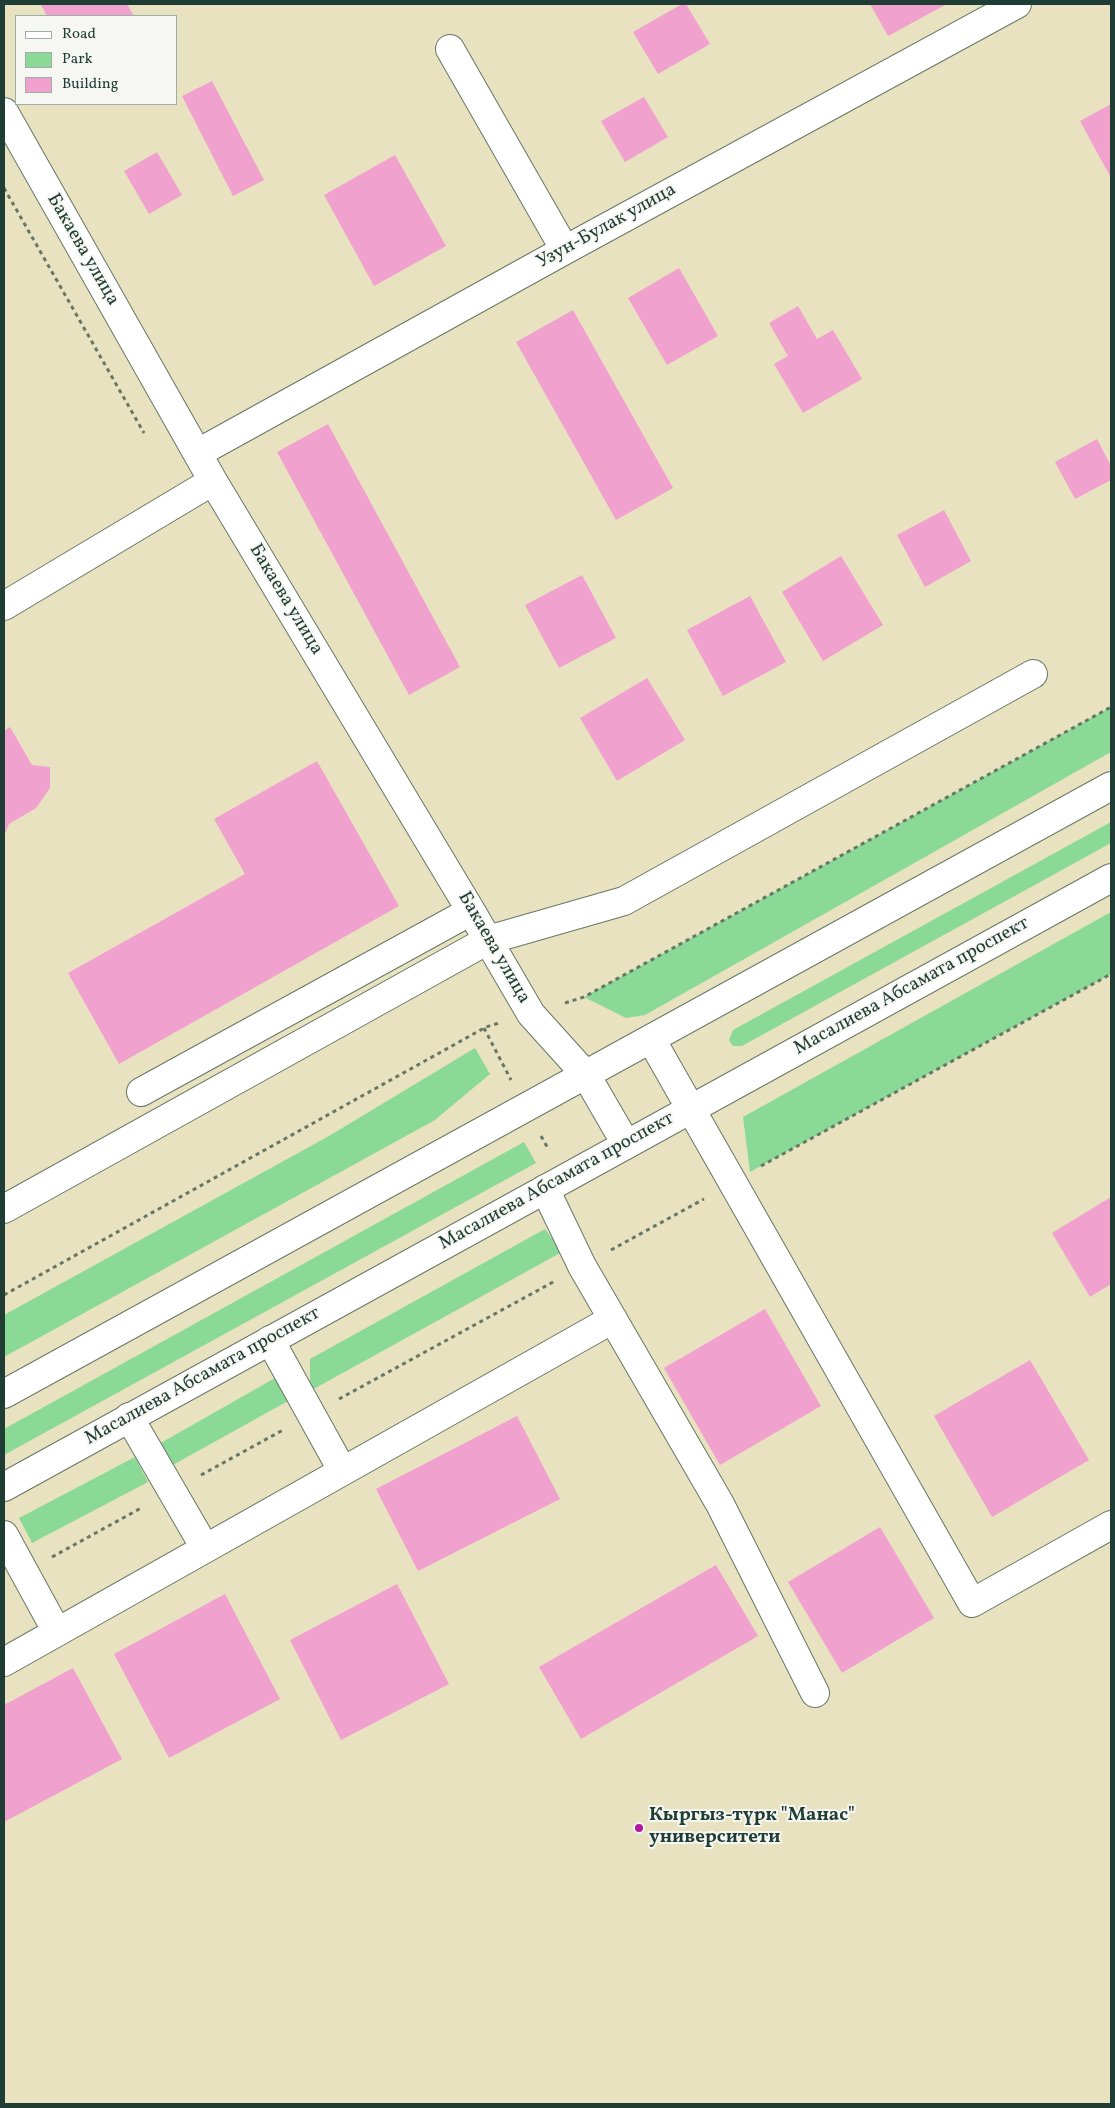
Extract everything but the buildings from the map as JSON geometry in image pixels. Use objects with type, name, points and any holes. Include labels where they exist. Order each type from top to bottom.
[{"type":"street","name":"Узун-Булак улица","points":[[198,453],[565,250],[1017,4]]},
{"type":"street","points":[[450,49],[565,250]]},
{"type":"street","name":"Бакаева улица","points":[[4,112],[213,481],[531,1014],[586,1075],[626,1144]]},
{"type":"street","points":[[4,606],[213,481]]},
{"type":"street","points":[[4,1209],[488,940],[624,901],[1033,674]]},
{"type":"street","points":[[4,1394],[1111,786]]},
{"type":"street","name":"Масалиева Абсамата проспект","points":[[4,1487],[1111,878]]},
{"type":"street","points":[[141,1092],[471,911]]},
{"type":"street","points":[[651,1039],[972,1602],[1111,1525]]},
{"type":"street","points":[[545,1189],[582,1266],[720,1504],[815,1693]]},
{"type":"street","points":[[4,1662],[613,1318]]},
{"type":"street","points":[[270,1340],[342,1470]]},
{"type":"street","points":[[130,1417],[205,1548]]},
{"type":"street","points":[[4,1535],[57,1632]]},
{"type":"path","points":[[4,188],[144,433]]},
{"type":"path","points":[[573,1000],[584,997],[1111,707]]},
{"type":"path","points":[[4,1295],[485,1027],[513,1083]]},
{"type":"path","points":[[537,1129],[552,1157]]},
{"type":"green space","points":[[1111,707],[1111,752],[645,1015],[626,1018],[584,997]]},
{"type":"green space","points":[[1111,822],[1111,843],[742,1046],[733,1046],[729,1040],[733,1030]]},
{"type":"green space","points":[[1111,912],[1111,974],[750,1172],[743,1117]]},
{"type":"green space","points":[[475,1048],[490,1074],[435,1120],[4,1357],[4,1315],[329,1136]]},
{"type":"green space","points":[[524,1142],[536,1163],[4,1455],[4,1429]]},
{"type":"green space","points":[[545,1229],[562,1252],[310,1391],[310,1359]]},
{"type":"green space","points":[[275,1378],[288,1401],[171,1466],[159,1444]]},
{"type":"green space","points":[[135,1457],[148,1482],[32,1543],[19,1518]]},
{"type":"place","name":"Кыргыз-түрк \"Манас\" университети","points":[[639,1828]]}]
